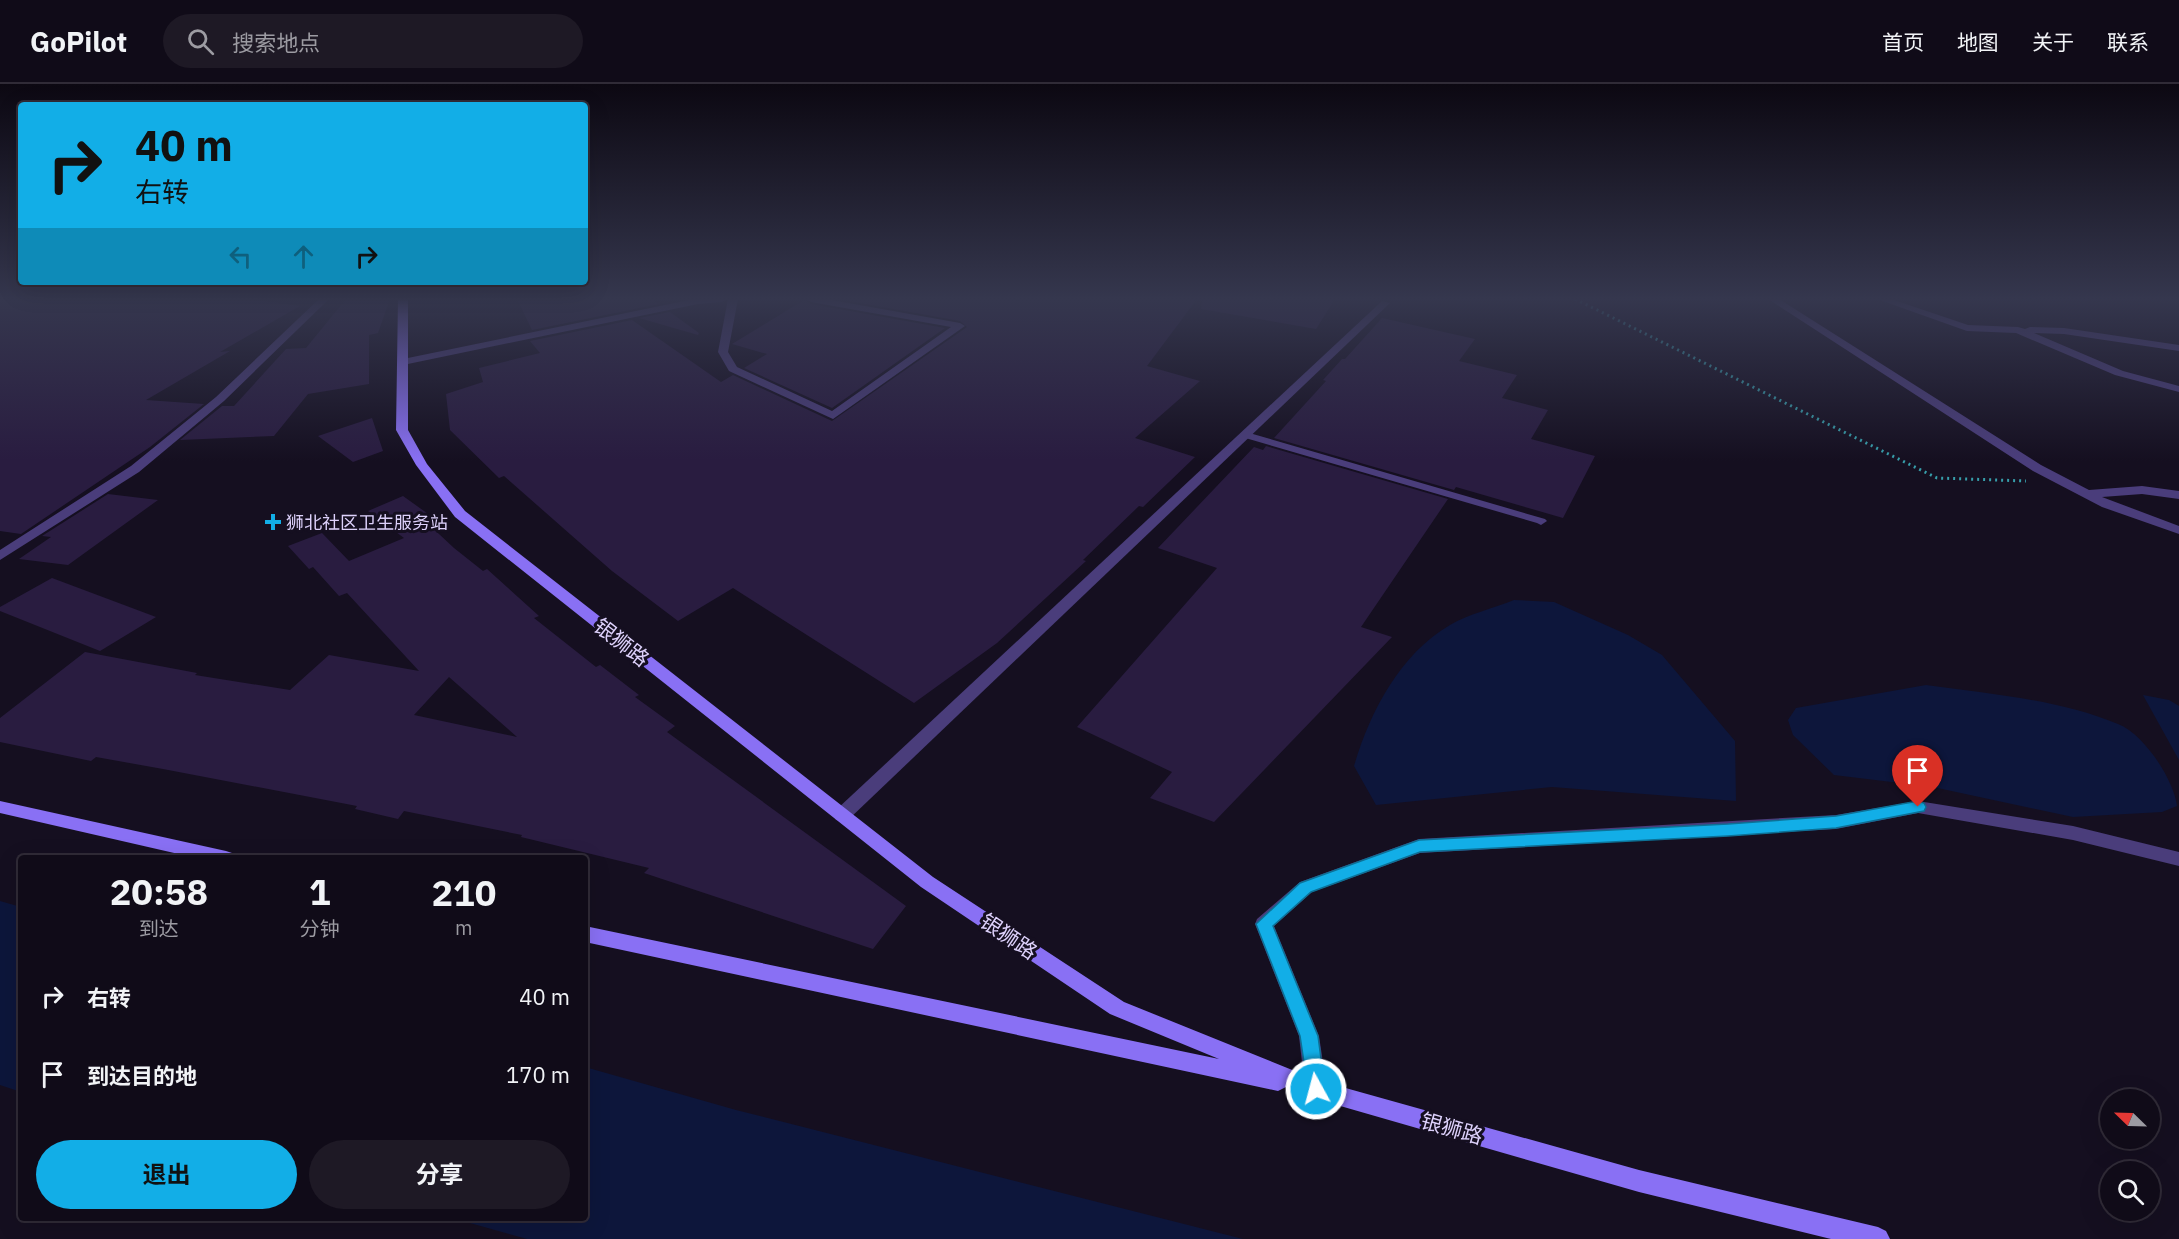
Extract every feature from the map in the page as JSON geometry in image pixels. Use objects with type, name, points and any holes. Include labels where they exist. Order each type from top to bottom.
[{"type":"main road","name":"银狮路","points":[[403,353],[402,430],[422,465],[460,514],[927,882],[1116,1008],[1316,1089],[1639,1181],[1878,1239]]},
{"type":"main road","points":[[0,807],[213,855]]},
{"type":"main road","points":[[588,935],[1316,1089]]},
{"type":"street","points":[[0,556],[135,469],[220,399],[268,353]]},
{"type":"street","points":[[403,362],[447,353]]},
{"type":"street","points":[[724,353],[733,369],[833,416],[922,353]]},
{"type":"street","points":[[842,815],[1332,353]]},
{"type":"street","points":[[1857,353],[2037,468],[2107,504],[2179,530]]},
{"type":"street","points":[[2072,353],[2119,373],[2179,389]]},
{"type":"street","points":[[2087,494],[2142,490],[2179,495]]},
{"type":"street","points":[[1316,1089],[1309,1036],[1264,924],[1306,887],[1419,846],[1826,823],[1918,807],[2073,833],[2179,859]]},
{"type":"lane","points":[[1246,435],[1541,521]]},
{"type":"path","points":[[1684,353],[1937,478],[2063,482]]},
{"type":"water","points":[[1514,600],[1554,602],[1628,635],[1662,655],[1735,741],[1736,801],[1552,787],[1376,805],[1354,766],[1369,725],[1389,686],[1416,652],[1432,637],[1457,621]]},
{"type":"water","points":[[1926,685],[2047,703],[2118,724],[2138,737],[2156,759],[2175,795],[2177,806],[2162,812],[2073,817],[1933,787],[1834,775],[1793,735],[1788,720],[1796,708]]},
{"type":"water","points":[[2143,695],[2169,700],[2179,706],[2179,760]]},
{"type":"water","points":[[0,901],[18,906],[18,1091],[0,1085]]},
{"type":"water","points":[[588,1068],[736,1110],[1243,1239],[527,1239],[463,1221],[588,1221]]},
{"type":"building","points":[[0,353],[227,353],[146,400],[204,404],[150,447],[21,534],[0,531]]},
{"type":"building","points":[[282,353],[369,353],[369,384],[308,394],[274,436],[180,440],[222,406],[234,406]]},
{"type":"building","points":[[540,353],[679,353],[721,382],[733,375],[832,421],[930,353],[1157,353],[1147,366],[1200,381],[1135,438],[1195,457],[1143,507],[1139,506],[1083,560],[1086,561],[997,643],[914,703],[733,588],[678,621],[612,571],[504,476],[499,478],[450,430],[446,394],[483,382],[479,368]]},
{"type":"building","points":[[763,353],[910,353],[832,408],[744,368],[767,354]]},
{"type":"building","points":[[1351,353],[1465,353],[1459,361],[1517,375],[1502,398],[1548,410],[1531,439],[1595,456],[1563,518],[1456,487],[1454,490],[1274,438],[1326,381],[1323,380],[1342,359]]},
{"type":"building","points":[[372,418],[383,451],[353,462],[318,436]]},
{"type":"building","points":[[1266,446],[1448,499],[1361,627],[1392,637],[1214,822],[1150,798],[1172,772],[1077,727],[1217,568],[1158,548],[1254,447],[1263,450]]},
{"type":"building","points":[[108,494],[158,500],[68,565],[19,559],[51,537],[42,536]]},
{"type":"building","points":[[403,496],[431,516],[424,520],[483,571],[487,569],[539,616],[534,618],[596,667],[600,665],[639,695],[635,697],[675,726],[667,732],[906,906],[873,949],[644,873],[649,868],[521,837],[522,835],[404,811],[398,819],[355,809],[357,806],[96,757],[91,761],[0,742],[0,718],[85,652],[197,673],[195,675],[290,690],[329,655],[419,671],[347,593],[339,596],[313,567],[309,569],[288,546],[322,533],[349,561],[404,538],[368,511]],"holes":[[[449,677],[517,737],[414,715]]]},
{"type":"building","points":[[52,578],[156,617],[100,651],[0,611],[0,607]]},
{"type":"place","name":"狮北社区卫生服务站","points":[[273,522]]},
{"type":"route","points":[[1316,1089],[1309,1036],[1264,924],[1306,887],[1419,846],[1836,822],[1918,807]]}]
